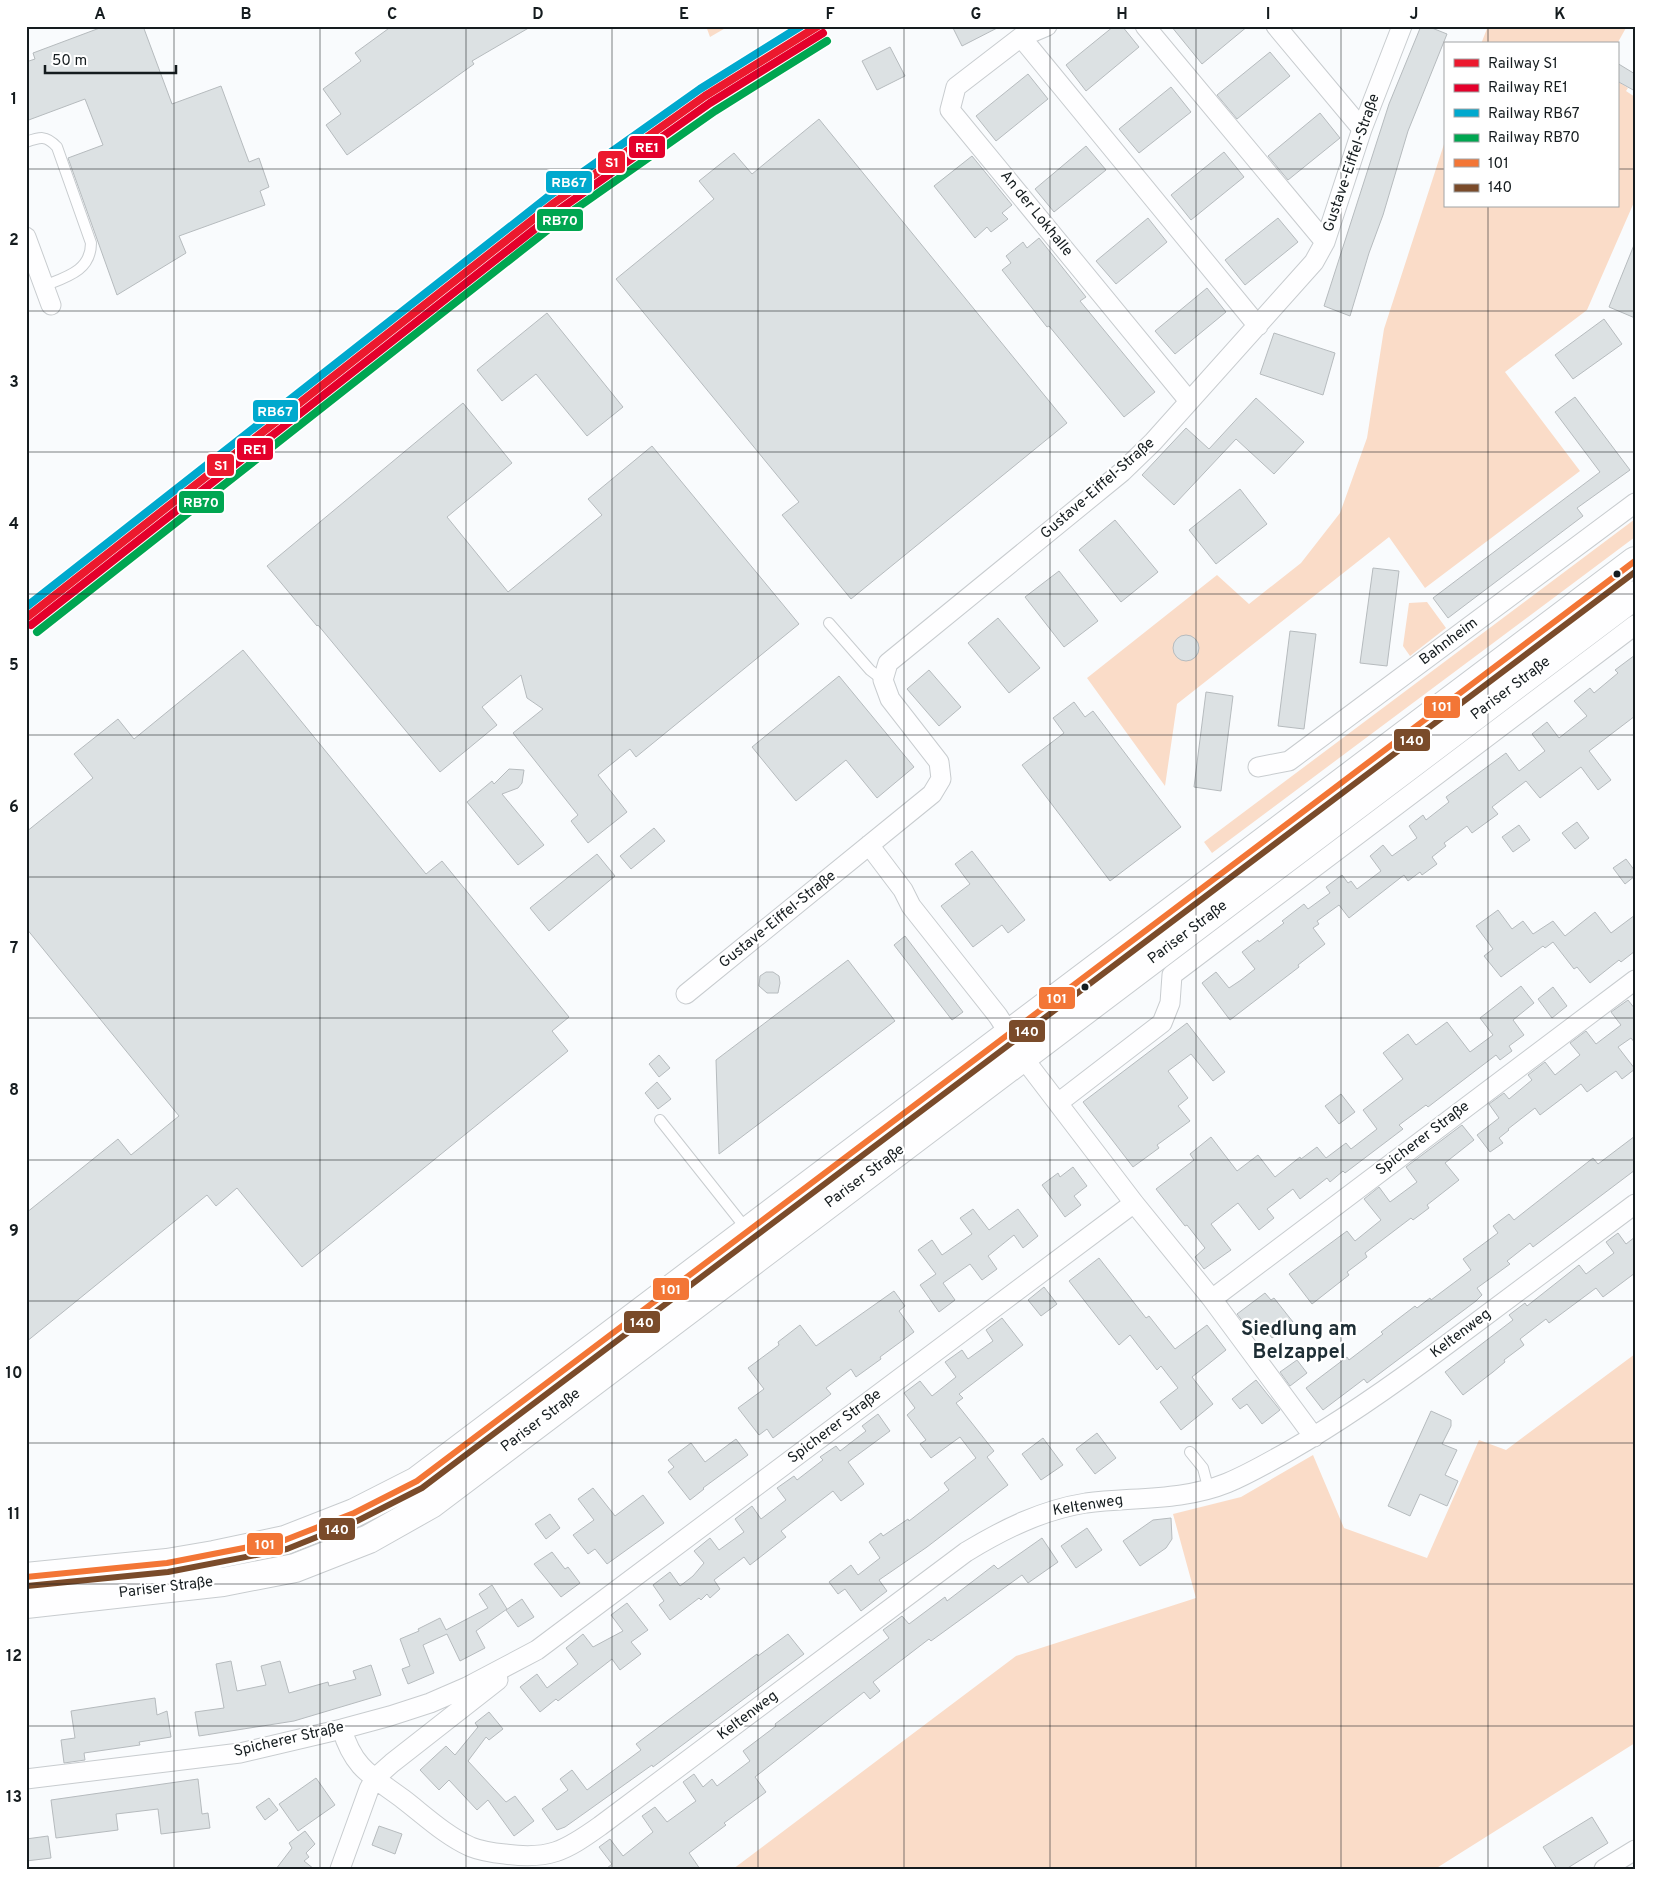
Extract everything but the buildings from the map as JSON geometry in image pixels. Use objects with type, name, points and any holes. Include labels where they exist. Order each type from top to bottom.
[{"type":"main road","name":"Pariser Straße","points":[[26,1577],[167,1562],[214,1555],[285,1540],[354,1513],[417,1481],[1635,561]]},
{"type":"main road","name":"Pariser Straße","points":[[26,1604],[214,1583],[286,1570],[369,1539],[431,1504],[1635,595]]},
{"type":"street","name":"An der Lokhalle","points":[[1047,26],[1021,37],[956,87],[950,110],[1189,401]]},
{"type":"street","points":[[1145,26],[1325,242]]},
{"type":"street","points":[[1276,26],[1362,129]]},
{"type":"street","name":"Gustave-Eiffel-Straße","points":[[686,994],[932,794],[941,780],[939,762],[890,699],[883,680],[888,663],[1122,472],[1153,442],[1314,262],[1325,242],[1362,129],[1402,26]]},
{"type":"street","points":[[1021,37],[1258,326]]},
{"type":"street","points":[[26,236],[51,305]]},
{"type":"street","name":"Bahnheim","points":[[1258,767],[1289,761],[1635,504]]},
{"type":"street","name":"Pariser Straße","points":[[1058,1103],[1162,1023],[1170,1003],[1172,975],[1635,625]]},
{"type":"street","points":[[869,845],[903,890],[910,906],[981,994],[1010,1034],[1023,1058],[1134,1203],[1212,1299],[1314,1437]]},
{"type":"street","name":"Spicherer Straße","points":[[1212,1299],[1635,980]]},
{"type":"street","name":"Spicherer Straße","points":[[375,1778],[537,1650],[1134,1203]]},
{"type":"street","name":"Keltenweg","points":[[342,1729],[350,1751],[361,1768],[447,1832],[472,1847],[528,1863],[558,1852],[576,1843],[966,1552],[997,1533],[1030,1517],[1059,1508],[1087,1503],[1150,1498],[1209,1490],[1262,1466],[1314,1437],[1402,1379],[1635,1204]]},
{"type":"street","name":"Spicherer Straße","points":[[26,1779],[240,1752],[342,1729],[430,1703],[467,1687],[537,1650]]},
{"type":"street","points":[[340,1869],[369,1789],[375,1778]]},
{"type":"street","points":[[1604,1869],[1635,1850]]},
{"type":"lane","points":[[26,142],[44,138],[51,141],[56,147],[91,243],[89,257],[79,270],[71,276],[44,286]]},
{"type":"lane","points":[[829,623],[870,670],[883,680]]},
{"type":"lane","points":[[660,1120],[748,1232]]},
{"type":"lane","points":[[1190,1452],[1202,1468],[1209,1490]]},
{"type":"shaded area","points":[[706,26],[729,26],[710,37]]},
{"type":"shaded area","points":[[1488,26],[1627,26],[1618,42],[1482,42]]},
{"type":"shaded area","points":[[1618,82],[1628,88],[1626,91],[1635,97],[1635,200],[1587,310],[1505,372],[1580,471],[1425,588],[1389,537],[1177,704],[1165,786],[1087,678],[1217,575],[1249,604],[1301,563],[1340,513],[1367,438],[1384,329],[1444,144],[1444,208],[1618,208]]},
{"type":"shaded area","points":[[1635,519],[1635,537],[1212,853],[1204,842]]},
{"type":"shaded area","points":[[1427,602],[1446,628],[1410,656],[1403,646],[1409,603]]},
{"type":"shaded area","points":[[1635,1354],[1635,1743],[1435,1869],[733,1869],[1016,1656],[1196,1598],[1173,1514],[1241,1497],[1313,1455],[1344,1528],[1427,1558],[1479,1440],[1506,1450]]},
{"type":"rail line","name":"RB67","points":[[26,607],[549,196],[700,89],[801,26]]},
{"type":"rail line","name":"S1","points":[[26,618],[554,203],[705,96],[818,26]]},
{"type":"rail line","name":"RE1","points":[[31,625],[559,210],[710,103],[823,33]]},
{"type":"rail line","name":"RB70","points":[[37,632],[564,217],[715,111],[827,41]]},
{"type":"transit line","name":"101","points":[[26,1577],[167,1563],[285,1540],[354,1513],[417,1481],[1635,561]]},
{"type":"transit line","name":"140","points":[[27,1586],[168,1572],[287,1549],[357,1521],[422,1488],[1635,572]]},
{"type":"district","name":"Siedlung am Belzappel","points":[[1299,1342]]}]
